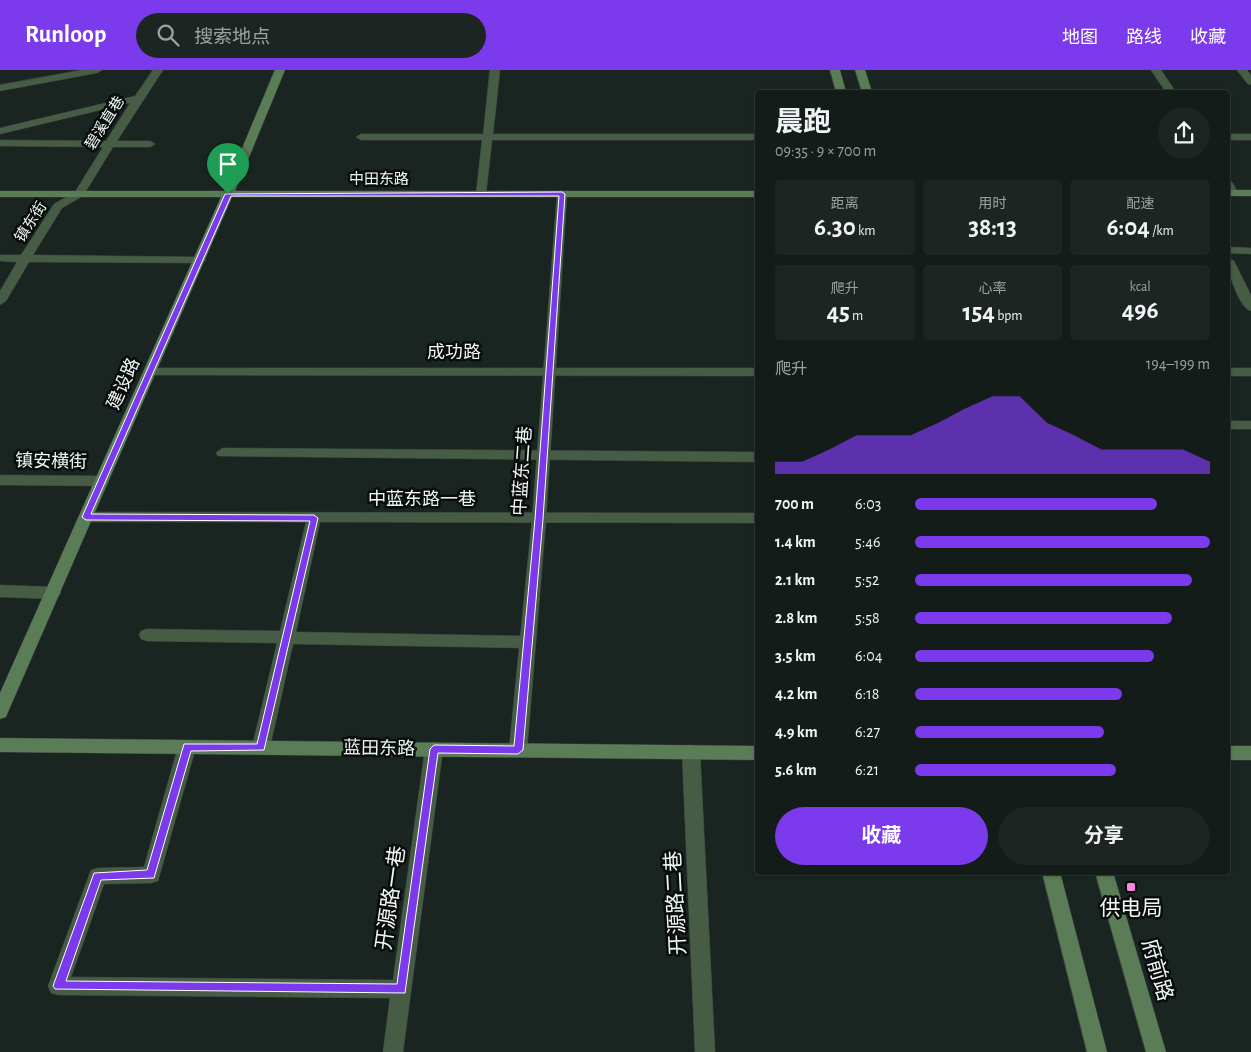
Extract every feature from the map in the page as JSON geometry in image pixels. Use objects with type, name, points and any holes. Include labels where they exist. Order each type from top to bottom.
[{"type":"street","points":[[0,88],[97,70]]},
{"type":"street","name":"碧溪直巷","points":[[79,194],[138,98],[158,70]]},
{"type":"street","name":"建设路","points":[[0,712],[200,260],[280,70]]},
{"type":"street","points":[[481,194],[495,70]]},
{"type":"street","points":[[835,70],[840,90]]},
{"type":"street","points":[[860,70],[866,90]]},
{"type":"street","points":[[1156,70],[1170,90]]},
{"type":"street","points":[[1242,70],[1251,82]]},
{"type":"street","points":[[0,131],[138,98]]},
{"type":"street","points":[[360,136],[755,137]]},
{"type":"street","points":[[1230,137],[1251,137]]},
{"type":"street","points":[[0,143],[150,144]]},
{"type":"street","points":[[1230,190],[1251,193]]},
{"type":"street","name":"中田东路","points":[[0,194],[755,194]]},
{"type":"street","name":"镇东街","points":[[0,301],[58,206],[79,194]]},
{"type":"street","name":"中蓝东二巷","points":[[518,750],[539,519],[562,194]]},
{"type":"street","points":[[1230,250],[1251,251]]},
{"type":"street","points":[[0,258],[200,260]]},
{"type":"street","points":[[1230,265],[1251,307]]},
{"type":"street","name":"成功路","points":[[150,372],[755,372]]},
{"type":"street","points":[[1230,372],[1251,372]]},
{"type":"street","points":[[1230,425],[1251,425]]},
{"type":"street","points":[[223,453],[543,457],[755,457]]},
{"type":"street","name":"镇安横街","points":[[0,480],[102,481]]},
{"type":"street","name":"中蓝东路一巷","points":[[86,517],[755,518]]},
{"type":"street","points":[[261,747],[314,518]]},
{"type":"street","points":[[0,591],[53,593]]},
{"type":"street","points":[[147,635],[528,642]]},
{"type":"street","name":"蓝田东路","points":[[0,745],[755,753]]},
{"type":"street","points":[[187,747],[151,875],[98,876],[58,986],[401,989]]},
{"type":"street","name":"开源路一巷","points":[[393,1052],[434,749]]},
{"type":"street","name":"开源路二巷","points":[[691,752],[705,1052]]},
{"type":"street","points":[[1230,753],[1251,753]]},
{"type":"street","points":[[1052,875],[1097,1052]]},
{"type":"street","name":"府前路","points":[[1105,875],[1156,1052]]},
{"type":"place","name":"供电局","points":[[1131,887]]},
{"type":"route","points":[[228,194],[562,194],[539,519],[518,750],[434,749],[401,989],[58,986],[98,876],[151,875],[187,747],[261,747],[314,518],[86,517],[228,194]]}]
